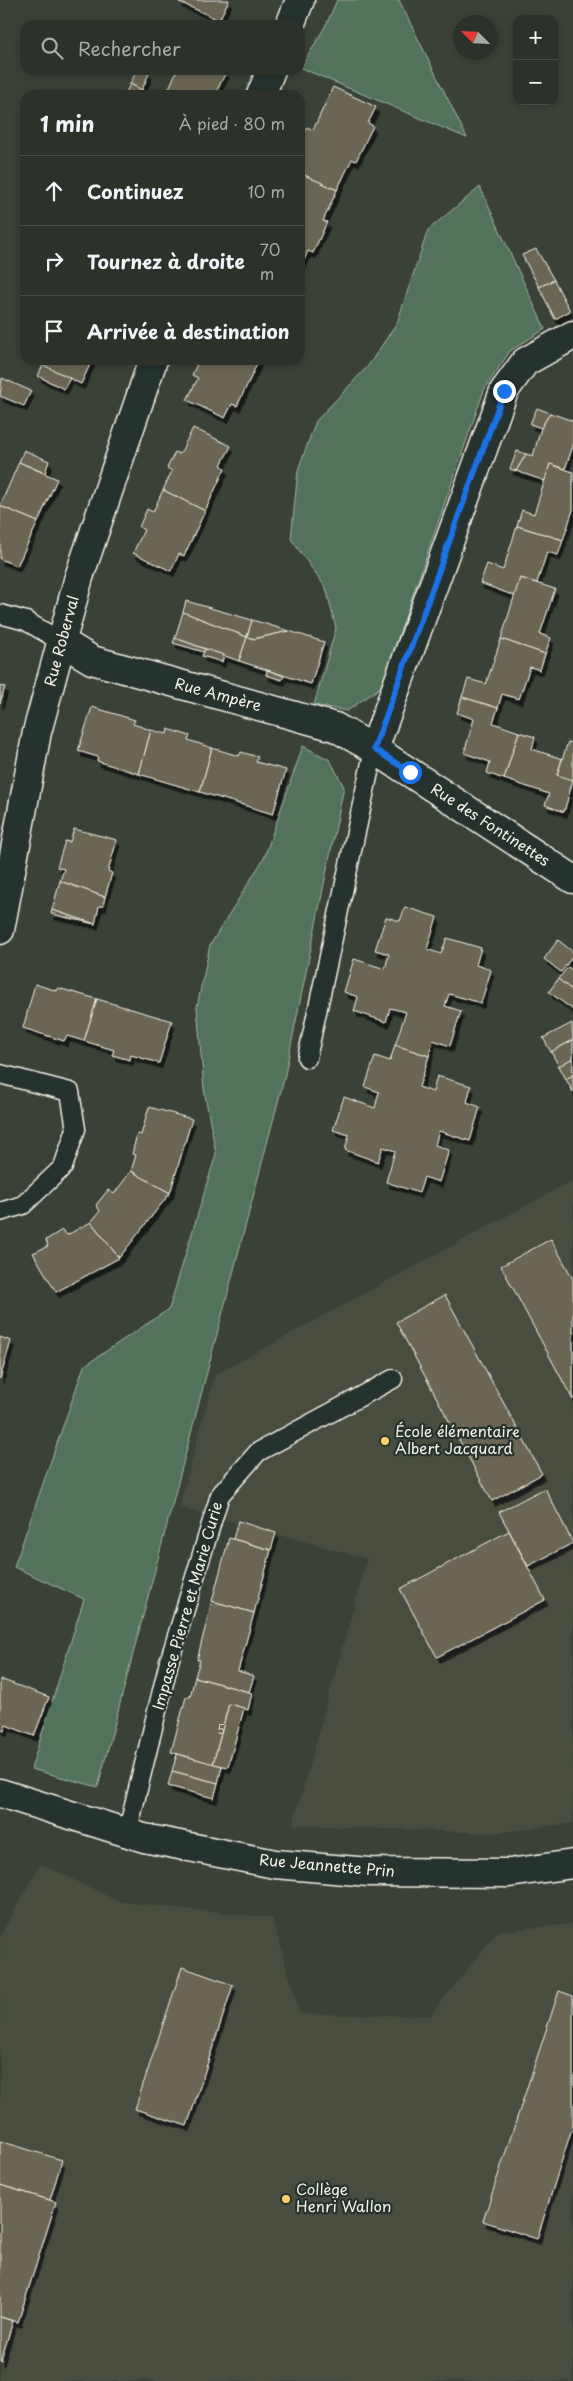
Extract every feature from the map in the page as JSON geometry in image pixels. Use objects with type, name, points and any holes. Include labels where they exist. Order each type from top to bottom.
[{"type":"street","points":[[292,20],[300,0]]},
{"type":"street","points":[[263,90],[269,75]]},
{"type":"street","points":[[374,749],[504,391],[525,362],[573,335]]},
{"type":"street","name":"Rue Roberval","points":[[0,930],[37,732],[79,577],[151,365]]},
{"type":"street","name":"Rue Ampère","points":[[62,642],[92,660],[336,727],[374,749]]},
{"type":"street","name":"Rue des Fontinettes","points":[[374,749],[573,879]]},
{"type":"street","name":"Rue Jeannette Prin","points":[[0,1793],[127,1834],[275,1864],[369,1872],[510,1873],[573,1864]]},
{"type":"lane","points":[[0,614],[26,621],[62,642]]},
{"type":"lane","points":[[307,1058],[374,749]]},
{"type":"lane","points":[[0,1074],[70,1092],[76,1129],[63,1167],[23,1205],[0,1212]]},
{"type":"lane","name":"Impasse Pierre et Marie Curie","points":[[127,1834],[169,1662],[220,1495],[258,1452],[393,1379]]},
{"type":"shaded area","name":"École élémentaire Albert Jacquard","points":[[573,1180],[573,1823],[492,1833],[293,1825],[367,1559],[179,1507],[215,1375]]},
{"type":"shaded area","name":"Collège Henri Wallon","points":[[41,1864],[120,1902],[272,1918],[300,2014],[430,2016],[498,1931],[573,1924],[573,2381],[0,2381],[0,1936]]},
{"type":"green space","points":[[337,0],[399,0],[467,138],[305,70],[305,61],[327,23]]},
{"type":"green space","points":[[480,187],[545,329],[510,351],[484,390],[381,687],[347,711],[314,705],[336,628],[326,588],[291,539],[298,470],[316,421],[368,366],[397,323],[428,230]]},
{"type":"green space","points":[[303,746],[330,760],[344,787],[284,1079],[98,1787],[31,1769],[84,1599],[14,1567],[84,1366],[169,1309],[216,1154],[204,1089],[197,1007],[210,945],[264,858]]},
{"type":"building","points":[[179,0],[229,0],[219,20],[179,2]]},
{"type":"building","points":[[134,75],[148,75],[142,90],[130,84]]},
{"type":"building","points":[[175,75],[225,75],[217,90],[168,90]]},
{"type":"building","points":[[130,84],[142,90],[127,90]]},
{"type":"building","points":[[333,87],[376,107],[368,123],[373,126],[356,161],[352,159],[337,190],[305,175],[305,131],[307,127],[313,130]]},
{"type":"building","points":[[305,175],[337,190],[323,221],[327,222],[313,253],[308,251],[305,258]]},
{"type":"building","points":[[536,249],[554,280],[539,287],[522,255]]},
{"type":"building","points":[[554,280],[570,311],[555,319],[539,287]]},
{"type":"building","points":[[43,365],[90,365],[81,384]]},
{"type":"building","points":[[43,365],[70,378],[64,389],[38,376]]},
{"type":"building","points":[[197,365],[257,365],[237,406],[232,404],[225,418],[187,400],[198,378],[192,375]]},
{"type":"building","points":[[2,378],[31,391],[24,406],[0,396]]},
{"type":"building","points":[[537,408],[550,413],[541,428],[530,424]]},
{"type":"building","points":[[550,413],[573,421],[573,446],[565,469],[550,464],[545,481],[516,471],[526,454],[533,456],[541,428]]},
{"type":"building","points":[[193,428],[231,446],[221,465],[225,468],[205,511],[163,490],[172,471],[167,468],[175,452],[180,454]]},
{"type":"building","points":[[24,450],[49,461],[45,473],[19,462]]},
{"type":"building","points":[[517,451],[526,454],[516,471],[510,469]]},
{"type":"building","points":[[19,462],[57,479],[38,522],[0,506]]},
{"type":"building","points":[[550,464],[573,472],[573,510],[563,540],[517,526],[522,510],[534,514]]},
{"type":"building","points":[[163,490],[205,511],[184,556],[179,554],[171,571],[133,553],[144,530],[139,527],[147,509],[153,512]]},
{"type":"building","points":[[0,506],[38,522],[17,566],[0,559]]},
{"type":"building","points":[[517,526],[563,540],[558,555],[547,552],[537,583],[520,578],[515,596],[480,583],[487,564],[503,570]]},
{"type":"building","points":[[520,578],[555,589],[540,634],[551,638],[545,654],[501,639]]},
{"type":"building","points":[[186,601],[252,620],[247,637],[183,612]]},
{"type":"building","points":[[183,612],[247,637],[239,661],[175,638]]},
{"type":"building","points":[[252,620],[289,631],[254,639],[247,637]]},
{"type":"building","points":[[289,631],[324,642],[311,684],[239,661],[247,637],[254,639]]},
{"type":"building","points":[[175,638],[205,649],[204,652],[173,643]]},
{"type":"building","points":[[501,639],[545,654],[540,670],[530,667],[519,699],[502,694],[498,708],[462,697],[468,679],[486,684]]},
{"type":"building","points":[[205,649],[224,655],[222,662],[202,656]]},
{"type":"building","points":[[267,670],[284,676],[282,680],[266,675]]},
{"type":"building","points":[[0,686],[5,687],[0,703]]},
{"type":"building","points":[[462,697],[498,708],[493,723],[519,732],[504,779],[487,773],[490,762],[464,753],[474,719],[457,713]]},
{"type":"building","points":[[92,707],[135,720],[133,724],[151,730],[139,774],[97,761],[98,757],[78,751]]},
{"type":"building","points":[[168,729],[190,736],[188,740],[212,748],[200,792],[139,774],[151,730],[167,734]]},
{"type":"building","points":[[519,732],[535,737],[532,749],[562,759],[557,775],[573,780],[564,812],[545,805],[549,794],[504,779]]},
{"type":"building","points":[[568,742],[573,743],[573,780],[557,775]]},
{"type":"building","points":[[212,748],[239,756],[241,752],[258,757],[256,762],[286,770],[273,814],[200,792]]},
{"type":"building","points":[[74,829],[117,840],[108,871],[112,873],[105,897],[60,881],[64,869],[57,867],[65,841],[70,842]]},
{"type":"building","points":[[60,881],[105,897],[103,906],[99,906],[95,924],[52,910]]},
{"type":"building","points":[[405,907],[437,917],[427,949],[441,954],[447,938],[481,948],[476,965],[491,970],[481,1003],[449,994],[445,1006],[461,1011],[450,1046],[433,1040],[429,1056],[395,1045],[406,1012],[390,1008],[386,1022],[354,1011],[358,997],[344,992],[354,959],[385,969],[389,954],[375,950],[386,917],[400,921]]},
{"type":"building","points":[[52,910],[95,924],[51,914]]},
{"type":"building","points":[[558,940],[573,952],[573,956],[561,972],[544,959]]},
{"type":"building","points":[[568,967],[573,971],[573,991],[558,979]]},
{"type":"building","points":[[558,979],[573,991],[573,1010],[549,992]]},
{"type":"building","points":[[35,984],[57,991],[58,988],[97,999],[84,1041],[67,1036],[64,1041],[23,1028]]},
{"type":"building","points":[[97,999],[172,1021],[159,1063],[131,1055],[130,1060],[112,1055],[114,1050],[84,1041]]},
{"type":"building","points":[[572,1023],[573,1040],[551,1052],[543,1038]]},
{"type":"building","points":[[573,1040],[573,1058],[559,1066],[551,1052]]},
{"type":"building","points":[[395,1045],[429,1056],[419,1087],[433,1092],[437,1076],[471,1086],[467,1102],[480,1107],[470,1141],[439,1131],[435,1145],[449,1150],[439,1182],[424,1177],[419,1193],[386,1182],[395,1151],[383,1147],[378,1162],[345,1150],[349,1135],[333,1130],[344,1097],[375,1108],[379,1092],[365,1087],[375,1056],[390,1061]]},
{"type":"building","points":[[573,1058],[573,1075],[566,1079],[559,1066]]},
{"type":"building","points":[[573,1075],[573,1092],[566,1079]]},
{"type":"building","points":[[149,1107],[192,1119],[170,1193],[131,1171],[136,1155],[132,1154],[137,1134],[141,1135]]},
{"type":"building","points":[[131,1171],[170,1193],[119,1258],[91,1222],[100,1211],[96,1205],[108,1190],[114,1194]]},
{"type":"building","points":[[91,1222],[119,1258],[56,1292],[33,1253],[48,1246],[46,1240],[62,1230],[67,1235]]},
{"type":"building","points":[[551,1239],[573,1279],[573,1400],[501,1266]]},
{"type":"building","points":[[445,1295],[542,1474],[492,1501],[396,1322]]},
{"type":"building","points":[[0,1337],[11,1341],[0,1379]]},
{"type":"building","points":[[545,1488],[573,1543],[528,1566],[499,1512]]},
{"type":"building","points":[[238,1521],[276,1533],[271,1550],[233,1539]]},
{"type":"building","points":[[509,1531],[545,1600],[437,1657],[400,1589]]},
{"type":"building","points":[[229,1538],[271,1550],[254,1613],[212,1601]]},
{"type":"building","points":[[212,1601],[254,1613],[238,1671],[254,1676],[249,1692],[195,1677],[200,1660],[197,1660]]},
{"type":"building","points":[[195,1677],[252,1693],[248,1710],[229,1704],[213,1764],[171,1752],[186,1697],[190,1697]]},
{"type":"building","points":[[0,1679],[49,1697],[34,1736],[6,1725],[4,1731],[0,1729]]},
{"type":"building","points":[[229,1704],[244,1708],[228,1767],[213,1764]]},
{"type":"building","points":[[177,1754],[222,1766],[218,1783],[172,1771]]},
{"type":"building","points":[[172,1771],[218,1783],[214,1798],[168,1786]]},
{"type":"building","points":[[182,1967],[233,1985],[187,2126],[135,2109]]},
{"type":"building","points":[[559,1991],[573,1996],[573,2125],[537,2239],[483,2221]]},
{"type":"building","points":[[0,2141],[62,2160],[50,2200],[0,2185]]},
{"type":"building","points":[[0,2185],[56,2202],[18,2322],[0,2317]]},
{"type":"building","points":[[0,2317],[13,2321],[1,2360],[0,2360]]},
{"type":"place","name":"École élémentaire Albert Jacquard","points":[[385,1441]]},
{"type":"place","name":"Collège Henri Wallon","points":[[286,2199]]},
{"type":"route","points":[[410,772],[374,749],[504,391]]}]
